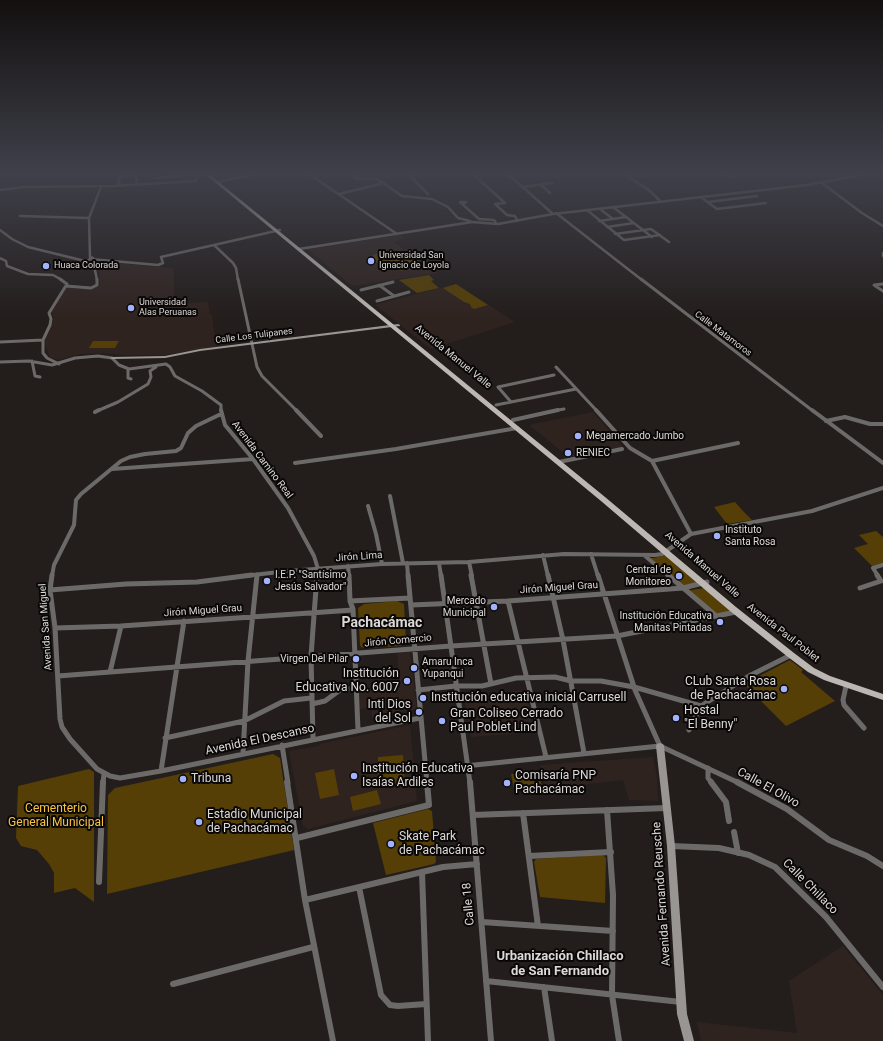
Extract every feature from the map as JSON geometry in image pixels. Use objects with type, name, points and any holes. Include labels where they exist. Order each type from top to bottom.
[{"type":"main road","name":"Avenida Manuel Valle","points":[[269,223],[469,386],[517,428],[561,462]]},
{"type":"main road","name":"Avenida Manuel Valle","points":[[469,386],[496,405],[738,612]]},
{"type":"main road","name":"Avenida Paul Poblet","points":[[738,612],[791,656],[811,670],[846,686],[883,697]]},
{"type":"street","points":[[89,223],[90,257],[94,258]]},
{"type":"street","points":[[381,223],[398,234]]},
{"type":"street","points":[[301,249],[468,223]]},
{"type":"street","points":[[486,223],[496,223]]},
{"type":"street","name":"Calle Matamoros","points":[[566,223],[858,446],[883,463]]},
{"type":"street","points":[[601,223],[624,240],[660,235]]},
{"type":"street","points":[[607,227],[634,223],[652,237]]},
{"type":"street","points":[[615,234],[651,229],[669,242]]},
{"type":"street","points":[[0,230],[7,236],[28,247],[85,261],[95,270],[97,275],[97,286],[91,288],[66,286]]},
{"type":"street","points":[[85,261],[94,258],[156,265],[162,263],[161,257],[278,230]]},
{"type":"street","points":[[214,245],[235,264],[251,344],[257,367],[262,376],[321,436]]},
{"type":"street","points":[[0,258],[6,261],[7,266],[28,274],[46,274],[62,278],[66,282],[66,286],[49,313],[51,319],[50,325],[43,340],[43,354],[47,358],[59,364]]},
{"type":"street","points":[[361,290],[393,282]]},
{"type":"street","points":[[883,284],[874,285],[883,291]]},
{"type":"street","points":[[379,285],[394,296]]},
{"type":"street","points":[[377,301],[409,292]]},
{"type":"street","name":"Calle Los Tulipanes","points":[[112,358],[162,357],[200,350],[395,325]]},
{"type":"street","points":[[0,342],[43,340]]},
{"type":"street","points":[[0,362],[32,361],[42,364],[59,364],[77,357],[98,356],[112,358],[119,365],[128,369],[137,369],[162,364],[168,365]]},
{"type":"street","points":[[32,361],[35,376],[40,377]]},
{"type":"street","points":[[95,412],[114,404],[148,384],[151,377],[151,369],[158,366],[168,365]]},
{"type":"street","name":"Avenida Camino Real","points":[[168,365],[175,376],[202,391],[221,405],[221,414],[225,425],[253,459],[288,508],[314,556],[318,569]]},
{"type":"street","points":[[556,367],[630,448],[652,461],[691,534],[812,511],[883,488]]},
{"type":"street","points":[[128,369],[128,378],[130,379]]},
{"type":"street","points":[[512,402],[498,387],[554,375]]},
{"type":"street","points":[[496,405],[576,389]]},
{"type":"street","points":[[513,420],[564,409]]},
{"type":"street","name":"Avenida San Miguel","points":[[104,774],[70,739],[62,727],[60,719],[56,628],[50,590],[54,565],[74,525],[76,500],[80,494],[121,462],[130,457],[176,451],[181,448],[188,433],[196,426],[221,414]]},
{"type":"street","points":[[826,421],[845,417],[870,424],[883,424]]},
{"type":"street","points":[[295,463],[396,449],[517,428]]},
{"type":"street","points":[[652,461],[738,443]]},
{"type":"street","points":[[561,462],[622,449]]},
{"type":"street","points":[[112,469],[253,459]]},
{"type":"street","points":[[297,838],[429,805],[411,605],[405,563],[390,496]]},
{"type":"street","points":[[368,506],[376,534],[382,564]]},
{"type":"street","name":"Jirón Lima","points":[[50,590],[126,584],[197,582],[348,566],[382,564],[469,562],[543,555],[591,554],[645,556],[660,554],[691,534]]},
{"type":"street","points":[[426,770],[660,746],[634,687],[591,554]]},
{"type":"street","points":[[543,555],[563,640],[584,753]]},
{"type":"street","points":[[645,556],[715,616]]},
{"type":"street","points":[[469,562],[491,684]]},
{"type":"street","name":"Calle 18","points":[[439,563],[456,686],[469,765],[491,1041]]},
{"type":"street","points":[[860,588],[881,581],[873,568],[883,565]]},
{"type":"street","points":[[348,566],[350,601],[353,610],[358,730]]},
{"type":"street","points":[[312,739],[311,656],[316,612],[318,569]]},
{"type":"street","points":[[243,753],[248,661],[257,575]]},
{"type":"street","name":"Jirón Miguel Grau","points":[[411,605],[508,601],[682,588],[705,583]]},
{"type":"street","points":[[350,601],[410,598]]},
{"type":"street","points":[[508,601],[546,757]]},
{"type":"street","name":"Jirón Miguel Grau","points":[[56,628],[121,626],[353,610]]},
{"type":"street","name":"Jirón Comercio","points":[[58,676],[311,656],[617,636],[738,612]]},
{"type":"street","points":[[161,771],[184,621]]},
{"type":"street","points":[[110,672],[121,626]]},
{"type":"street","points":[[689,730],[701,706],[743,680],[791,656]]},
{"type":"street","points":[[418,690],[456,686],[469,687],[516,678],[555,676],[571,681],[601,682],[634,687],[701,706]]},
{"type":"street","points":[[846,686],[843,700],[844,705],[864,728]]},
{"type":"street","points":[[312,704],[325,701],[340,690],[356,688]]},
{"type":"street","points":[[165,738],[244,721],[284,701],[311,698]]},
{"type":"street","name":"Avenida El Descanso","points":[[104,774],[120,778],[161,771],[282,745],[420,718]]},
{"type":"street","points":[[282,745],[313,947],[333,1041]]},
{"type":"street","name":"Calle El Olivo","points":[[660,746],[708,768],[786,809],[829,840],[867,856],[883,866]]},
{"type":"street","name":"Avenida Fernando Reusche","points":[[660,746],[671,846],[682,1014],[689,1041]]},
{"type":"street","points":[[708,768],[708,778],[726,802],[729,821]]},
{"type":"street","points":[[99,882],[104,774]]},
{"type":"street","points":[[473,815],[667,808]]},
{"type":"street","points":[[607,810],[613,931],[612,995],[619,1041]]},
{"type":"street","points":[[523,813],[538,926]]},
{"type":"street","points":[[734,832],[738,852]]},
{"type":"street","name":"Calle Chillaco","points":[[671,846],[719,848],[749,855],[774,867],[805,894],[826,917],[883,987]]},
{"type":"street","points":[[529,856],[610,852]]},
{"type":"street","points":[[305,900],[443,867],[477,864]]},
{"type":"street","points":[[422,872],[428,1041]]},
{"type":"street","points":[[359,887],[381,995],[390,1005],[398,1006],[426,1004]]},
{"type":"street","points":[[482,922],[613,931]]},
{"type":"street","points":[[173,984],[313,947]]},
{"type":"street","points":[[486,981],[681,1002]]},
{"type":"street","points":[[544,987],[552,1041]]},
{"type":"shaded area","name":"Universidad San Ignacio de Loyola","points":[[401,235],[405,238],[393,242],[437,273],[352,286],[308,249]]},
{"type":"shaded area","name":"Universidad Alas Peruanas","points":[[94,260],[172,268],[174,270],[174,293],[178,304],[208,302],[210,315],[212,315],[216,347],[164,355],[124,355],[104,353],[79,354],[58,360],[50,357],[44,343],[54,318],[51,312],[65,289],[92,289],[100,285],[99,271],[89,262]]},
{"type":"shaded area","points":[[456,284],[515,322],[431,349],[375,305]]},
{"type":"shaded area","points":[[164,308],[165,310],[185,310],[189,314],[172,317],[155,314],[158,310]]},
{"type":"shaded area","points":[[593,412],[623,447],[569,457],[529,425]]},
{"type":"shaded area","points":[[410,652],[417,709],[372,718],[371,708],[359,709],[357,690],[400,688],[397,653]]},
{"type":"shaded area","points":[[525,690],[535,732],[471,737],[464,696]]},
{"type":"shaded area","name":"Institución Educativa Isaías Ardiles","points":[[410,725],[417,801],[308,829],[303,826],[289,751],[319,746],[320,744]]},
{"type":"shaded area","points":[[653,757],[657,777],[658,801],[629,800],[623,780],[546,789],[540,765]]},
{"type":"shaded area","points":[[843,946],[883,995],[883,1041],[701,1041],[697,1022],[797,1033],[789,981]]},
{"type":"green space","points":[[384,250],[420,261],[402,271],[366,259]]},
{"type":"green space","points":[[429,275],[434,280],[431,281],[439,288],[417,293],[399,280]]},
{"type":"green space","points":[[456,284],[488,305],[474,309],[470,304],[464,302],[443,288]]},
{"type":"green space","points":[[93,341],[119,341],[115,348],[89,348]]},
{"type":"green space","points":[[735,502],[752,520],[727,524],[714,507]]},
{"type":"green space","points":[[876,531],[883,537],[883,564],[872,566],[854,548],[868,544],[859,535]]},
{"type":"green space","points":[[666,555],[696,581],[695,583],[685,587],[648,558]]},
{"type":"green space","points":[[704,588],[731,611],[714,615],[685,591]]},
{"type":"green space","points":[[397,601],[404,604],[406,643],[400,646],[361,647],[358,608],[364,604]]},
{"type":"green space","name":"CLub Santa Rosa de Pachacámac","points":[[790,660],[803,670],[801,672],[835,701],[786,726],[744,684]]},
{"type":"green space","name":"Estadio Municipal de Pachacámac","points":[[273,754],[280,758],[294,850],[107,894],[108,795],[115,788]]},
{"type":"green space","points":[[403,755],[405,784],[378,786],[378,757]]},
{"type":"green space","name":"Cementerio General Municipal","points":[[89,769],[94,772],[94,902],[75,888],[54,893],[54,873],[49,864],[37,850],[21,846],[16,838],[18,786]]},
{"type":"green space","points":[[334,769],[339,795],[320,799],[315,773]]},
{"type":"green space","points":[[538,771],[542,787],[514,789],[511,774]]},
{"type":"green space","points":[[377,790],[381,804],[353,811],[350,797]]},
{"type":"green space","points":[[428,809],[432,811],[436,862],[434,864],[386,875],[373,823]]},
{"type":"green space","points":[[603,855],[606,858],[605,903],[540,897],[534,862],[536,859]]},
{"type":"place","name":"Universidad San Ignacio de Loyola","points":[[371,261]]},
{"type":"place","name":"Huaca Colorada","points":[[46,266]]},
{"type":"place","name":"Universidad Alas Peruanas","points":[[131,308]]},
{"type":"place","name":"Megamercado Jumbo","points":[[578,436]]},
{"type":"place","name":"RENIEC","points":[[568,453]]},
{"type":"place","name":"Instituto Santa Rosa","points":[[717,536]]},
{"type":"place","name":"Central de Monitoreo","points":[[679,576]]},
{"type":"place","name":"I.E.P. \"Santísimo Jesús Salvador\"","points":[[267,581]]},
{"type":"place","name":"Mercado Municipal","points":[[494,607]]},
{"type":"place","name":"Institución Educativa Manitas Pintadas","points":[[720,622]]},
{"type":"place","name":"Virgen Del Pilar","points":[[356,659]]},
{"type":"place","name":"Amaru Inca Yupanqui","points":[[414,668]]},
{"type":"place","name":"Institución Educativa No. 6007","points":[[407,681]]},
{"type":"place","name":"CLub Santa Rosa de Pachacámac","points":[[784,689]]},
{"type":"place","name":"Institución educativa inicial Carrusell","points":[[423,698]]},
{"type":"place","name":"Inti Dios del Sol","points":[[419,712]]},
{"type":"place","name":"Hostal \"El Benny\"","points":[[676,718]]},
{"type":"place","name":"Gran Coliseo Cerrado Paul Poblet Lind","points":[[442,721]]},
{"type":"place","name":"Institución Educativa Isaías Ardiles","points":[[354,776]]},
{"type":"place","name":"Tribuna","points":[[183,779]]},
{"type":"place","name":"Comisaría PNP Pachacámac","points":[[507,783]]},
{"type":"place","name":"Estadio Municipal de Pachacámac","points":[[199,822]]},
{"type":"place","name":"Skate Park de Pachacámac","points":[[391,844]]},
{"type":"district","name":"Pachacámac","points":[[382,623]]},
{"type":"district","name":"Urbanización Chillaco de San Fernando","points":[[560,964]]}]
